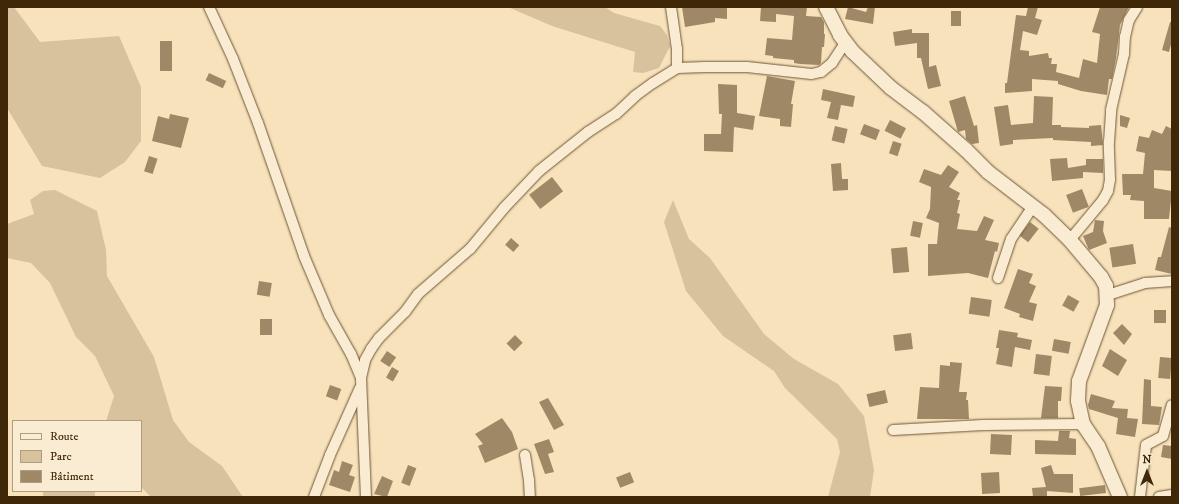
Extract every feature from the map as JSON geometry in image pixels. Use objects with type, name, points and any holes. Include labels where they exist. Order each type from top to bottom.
[{"type":"street","points":[[209,7],[233,59],[258,123],[304,256],[329,315],[351,354],[361,382],[366,497]]},
{"type":"street","points":[[671,7],[677,49],[677,68]]},
{"type":"street","points":[[826,7],[845,43],[853,52],[891,88],[923,112],[988,172],[1044,215],[1101,277],[1106,286],[1108,295],[1103,320],[1079,381],[1078,401],[1084,424],[1098,446],[1120,497]]},
{"type":"street","points":[[1069,241],[1103,200],[1108,191],[1110,180],[1109,142],[1111,110],[1124,54],[1125,37],[1129,20],[1137,7]]},
{"type":"street","points":[[314,497],[361,382],[365,360],[371,348],[405,312],[418,294],[470,249],[504,208],[539,170],[588,132],[616,114],[641,92],[677,68],[747,67],[812,74],[821,72],[832,63],[845,43]]},
{"type":"street","points":[[998,278],[1011,239],[1033,206]]},
{"type":"street","points":[[1108,295],[1145,283],[1172,281]]},
{"type":"street","points":[[1140,497],[1146,444],[1163,436],[1172,405]]},
{"type":"street","points":[[894,430],[1084,424]]},
{"type":"street","points":[[525,455],[530,497]]},
{"type":"street","points":[[1159,497],[1172,495]]},
{"type":"green space","points":[[7,7],[14,7],[40,42],[119,36],[141,87],[141,141],[125,162],[100,178],[42,166],[7,108]]},
{"type":"green space","points":[[508,7],[605,7],[614,13],[660,26],[667,35],[670,46],[659,68],[643,73],[633,72],[635,52],[552,26]]},
{"type":"green space","points":[[55,190],[97,211],[106,250],[107,276],[154,357],[173,420],[189,442],[222,466],[243,497],[151,497],[142,488],[142,420],[106,420],[114,396],[95,356],[76,337],[50,283],[31,263],[7,258],[7,224],[34,214],[30,200],[43,191]]},
{"type":"green space","points":[[673,200],[689,239],[710,258],[764,334],[794,359],[838,384],[864,416],[874,470],[870,497],[828,497],[840,452],[837,439],[785,388],[774,371],[723,336],[686,291],[664,222]]},
{"type":"green space","points":[[43,492],[95,492],[95,497],[43,497]]},
{"type":"building","points":[[682,7],[727,7],[727,19],[715,18],[715,22],[685,27]]},
{"type":"building","points":[[761,7],[807,7],[806,16],[821,17],[824,22],[825,34],[821,63],[819,65],[800,64],[794,63],[794,60],[773,58],[773,56],[765,55],[767,38],[792,40],[794,16],[776,14],[776,22],[760,21]]},
{"type":"building","points":[[848,7],[866,12],[868,7],[875,7],[873,24],[845,19]]},
{"type":"building","points":[[1028,7],[1038,7],[1035,18],[1042,20],[1037,35],[1023,31],[1020,50],[1029,51],[1029,56],[1048,53],[1049,58],[1052,58],[1051,64],[1057,64],[1056,72],[1079,78],[1083,59],[1097,63],[1100,34],[1092,32],[1100,7],[1129,7],[1120,25],[1116,58],[1112,79],[1109,79],[1107,95],[1081,91],[1058,84],[1058,81],[1032,79],[1032,91],[1005,93],[1005,83],[1007,83],[1016,15],[1026,16]]},
{"type":"building","points":[[951,11],[961,11],[961,26],[951,26]]},
{"type":"building","points":[[1170,22],[1172,22],[1172,41],[1169,52],[1162,50]]},
{"type":"building","points":[[912,29],[912,33],[929,33],[929,67],[936,65],[941,86],[928,89],[921,58],[917,58],[917,43],[895,46],[893,32]]},
{"type":"building","points":[[160,41],[172,41],[172,71],[160,71]]},
{"type":"building","points":[[209,73],[226,81],[223,88],[206,80]]},
{"type":"building","points":[[767,76],[795,81],[791,104],[793,104],[791,127],[780,126],[780,119],[759,116]]},
{"type":"building","points":[[718,84],[737,85],[737,113],[755,116],[753,130],[734,127],[733,152],[704,151],[704,134],[721,134],[722,114],[719,114]]},
{"type":"building","points":[[823,89],[855,96],[853,107],[841,105],[838,120],[827,118],[831,102],[821,100]]},
{"type":"building","points":[[965,96],[974,126],[977,125],[979,143],[972,144],[966,139],[965,130],[958,132],[949,101]]},
{"type":"building","points":[[1034,96],[1053,97],[1052,125],[1061,125],[1061,127],[1089,128],[1089,126],[1101,125],[1103,145],[1091,146],[1091,142],[1053,140],[1053,138],[1013,140],[1013,144],[1000,146],[994,107],[1008,105],[1011,125],[1033,123]]},
{"type":"building","points":[[170,114],[189,118],[181,148],[152,141],[158,116],[169,119]]},
{"type":"building","points":[[1120,115],[1130,118],[1127,128],[1120,126]]},
{"type":"building","points":[[890,120],[906,128],[901,139],[885,131]]},
{"type":"building","points":[[864,124],[880,130],[876,140],[860,134]]},
{"type":"building","points":[[835,126],[848,129],[844,144],[832,141]]},
{"type":"building","points":[[1166,126],[1172,129],[1172,171],[1154,170],[1154,188],[1172,191],[1169,219],[1144,219],[1144,201],[1130,200],[1131,195],[1123,195],[1122,174],[1143,174],[1145,153],[1136,151],[1139,136],[1149,138],[1152,130],[1162,134]]},
{"type":"building","points":[[893,141],[902,144],[898,156],[889,153]]},
{"type":"building","points":[[149,156],[158,159],[153,174],[144,171]]},
{"type":"building","points":[[1067,158],[1068,168],[1086,165],[1086,159],[1103,159],[1103,173],[1083,172],[1083,178],[1052,181],[1050,159]]},
{"type":"building","points":[[841,163],[842,179],[848,179],[848,190],[833,191],[831,164]]},
{"type":"building","points":[[948,165],[959,172],[949,187],[960,193],[957,200],[960,200],[957,213],[960,214],[957,229],[977,231],[984,216],[994,220],[985,240],[999,243],[997,252],[995,251],[988,278],[968,273],[928,276],[928,244],[937,244],[939,223],[926,218],[930,209],[931,187],[919,182],[924,169],[941,175]]},
{"type":"building","points":[[552,177],[563,191],[540,209],[529,195]]},
{"type":"building","points":[[1082,189],[1089,207],[1073,213],[1066,195]]},
{"type":"building","points":[[1095,220],[1104,221],[1103,231],[1107,243],[1089,250],[1083,236],[1093,232]]},
{"type":"building","points":[[913,221],[923,223],[920,238],[910,236]]},
{"type":"building","points":[[1030,222],[1039,229],[1028,242],[1020,235]]},
{"type":"building","points":[[1169,227],[1172,228],[1172,274],[1155,270],[1158,257],[1161,257]]},
{"type":"building","points":[[511,238],[519,245],[513,252],[505,245]]},
{"type":"building","points":[[1133,244],[1136,264],[1112,268],[1109,248]]},
{"type":"building","points":[[907,247],[909,272],[893,273],[891,248]]},
{"type":"building","points":[[1018,269],[1033,274],[1029,283],[1036,286],[1029,302],[1037,304],[1033,321],[1019,317],[1020,314],[1004,308]]},
{"type":"building","points":[[259,281],[272,283],[270,297],[257,295]]},
{"type":"building","points":[[1068,295],[1079,301],[1074,312],[1062,305]]},
{"type":"building","points":[[971,297],[992,300],[989,317],[969,314]]},
{"type":"building","points":[[1154,310],[1166,310],[1166,323],[1154,323]]},
{"type":"building","points":[[260,319],[272,319],[272,335],[260,335]]},
{"type":"building","points":[[1122,324],[1132,334],[1124,345],[1113,333]]},
{"type":"building","points":[[999,330],[1018,333],[1017,337],[1032,340],[1030,350],[1015,347],[1012,367],[996,364],[999,348],[996,348]]},
{"type":"building","points":[[911,333],[913,349],[895,351],[893,335]]},
{"type":"building","points":[[515,335],[523,343],[514,351],[507,343]]},
{"type":"building","points":[[1054,339],[1071,342],[1069,354],[1052,351]]},
{"type":"building","points":[[1110,349],[1127,360],[1118,376],[1102,366]]},
{"type":"building","points":[[387,351],[396,357],[389,367],[380,361]]},
{"type":"building","points":[[1036,354],[1052,356],[1049,376],[1034,374]]},
{"type":"building","points":[[1160,357],[1172,358],[1170,379],[1158,378]]},
{"type":"building","points":[[950,362],[962,363],[959,392],[967,392],[966,400],[968,400],[969,419],[917,419],[920,387],[939,388],[940,365],[950,366]]},
{"type":"building","points":[[392,367],[399,371],[393,381],[386,377]]},
{"type":"building","points":[[1144,379],[1151,380],[1151,406],[1162,407],[1159,425],[1142,424]]},
{"type":"building","points":[[330,385],[341,389],[337,400],[326,396]]},
{"type":"building","points":[[1045,386],[1062,387],[1061,401],[1058,401],[1058,418],[1041,418]]},
{"type":"building","points":[[885,390],[888,403],[869,407],[866,394]]},
{"type":"building","points":[[1091,394],[1115,401],[1112,408],[1128,409],[1127,418],[1138,419],[1135,437],[1116,434],[1118,418],[1089,409],[1088,405]]},
{"type":"building","points":[[548,398],[564,425],[554,430],[539,402]]},
{"type":"building","points":[[502,418],[512,432],[518,449],[485,463],[478,446],[483,444],[475,434]]},
{"type":"building","points":[[1059,431],[1070,431],[1069,438],[1076,439],[1076,455],[1035,454],[1035,440],[1058,441]]},
{"type":"building","points":[[991,434],[1012,435],[1011,455],[990,454]]},
{"type":"building","points":[[549,439],[554,452],[548,454],[554,472],[545,474],[534,444]]},
{"type":"building","points":[[1163,445],[1172,446],[1172,459],[1161,457]]},
{"type":"building","points":[[342,461],[353,465],[349,475],[355,477],[350,492],[329,485],[334,470],[339,472]]},
{"type":"building","points":[[408,465],[416,468],[410,486],[401,483]]},
{"type":"building","points":[[1051,465],[1054,474],[1073,474],[1073,493],[1047,491],[1047,497],[1033,497],[1032,488],[1046,487],[1041,468]]},
{"type":"building","points":[[630,472],[634,482],[620,488],[616,478]]},
{"type":"building","points":[[999,472],[1000,493],[982,494],[981,473]]},
{"type":"building","points":[[382,476],[393,481],[387,497],[374,494]]},
{"type":"building","points":[[1105,485],[1106,493],[1080,496],[1079,488]]}]
